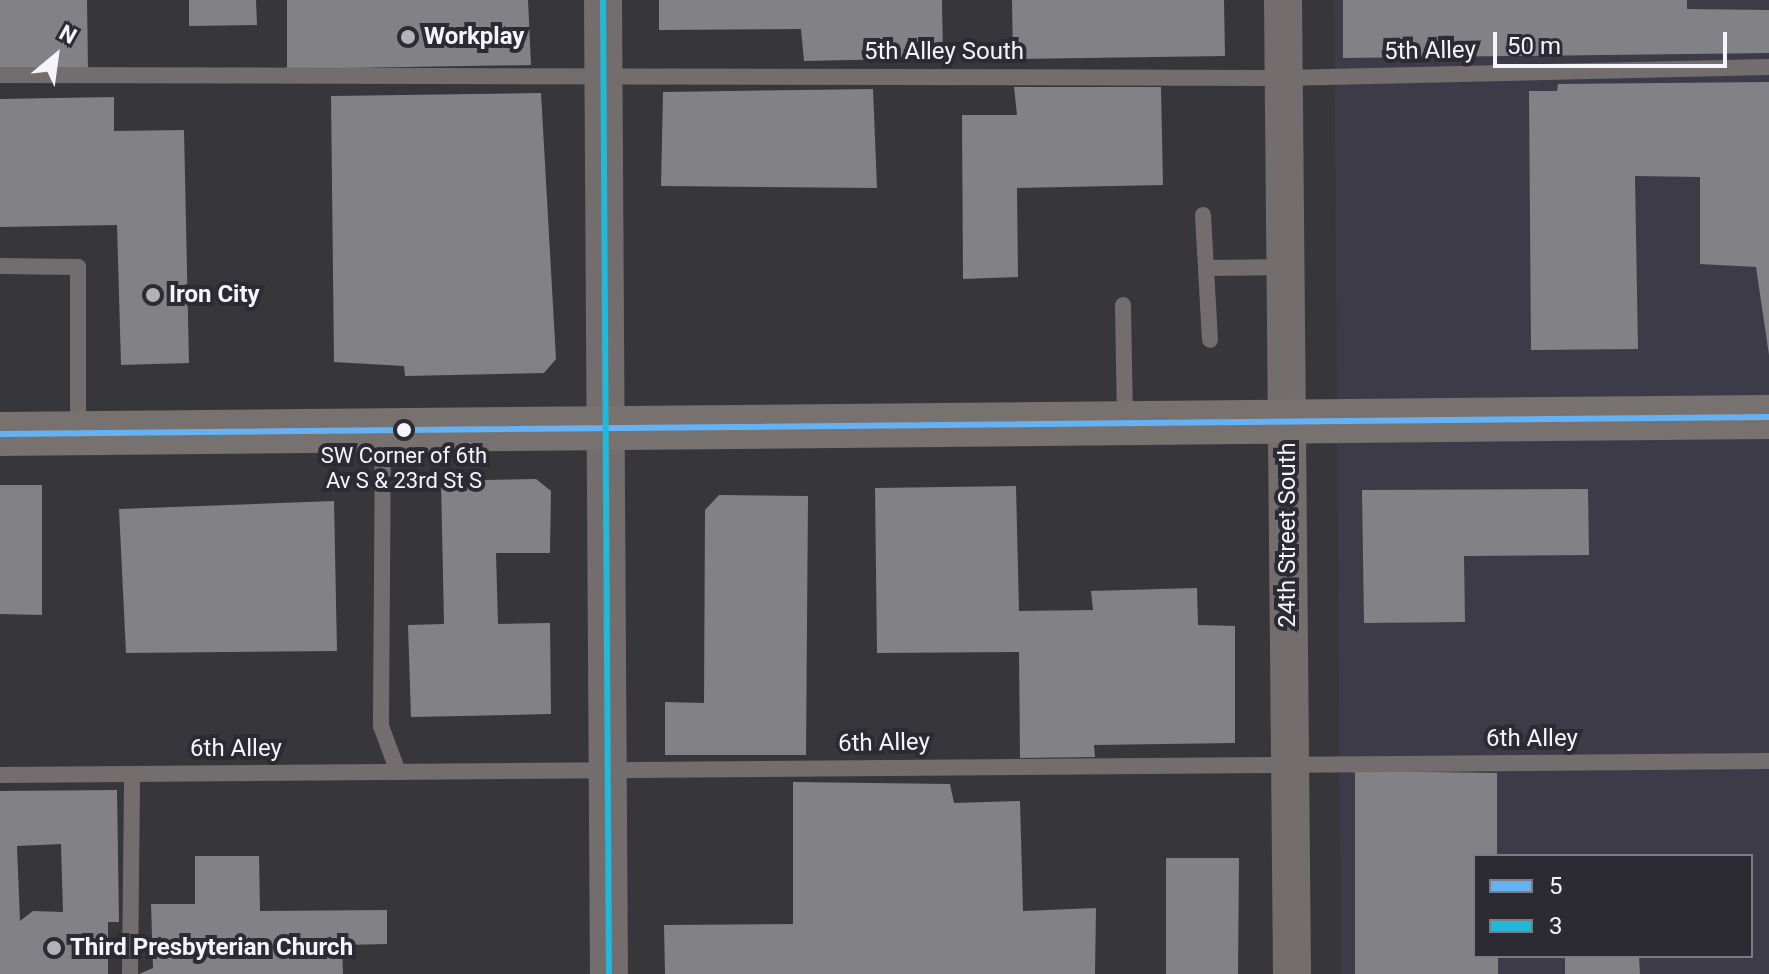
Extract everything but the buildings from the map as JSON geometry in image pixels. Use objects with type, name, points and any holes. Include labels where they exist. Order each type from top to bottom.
[{"type":"main road","points":[[0,434],[1125,420],[1769,417]]},
{"type":"street","points":[[603,0],[609,974]]},
{"type":"street","name":"24th Street South","points":[[1283,0],[1292,974]]},
{"type":"lane","name":"5th Alley","points":[[1284,78],[1769,67]]},
{"type":"lane","name":"5th Alley South","points":[[0,75],[605,80],[1284,78]]},
{"type":"lane","points":[[1203,215],[1210,340]]},
{"type":"lane","points":[[0,266],[78,267],[78,432]]},
{"type":"lane","points":[[1207,268],[1286,267]]},
{"type":"lane","points":[[1123,305],[1125,420]]},
{"type":"lane","points":[[383,429],[381,726],[398,772]]},
{"type":"lane","name":"6th Alley","points":[[0,775],[607,771],[1290,761],[1769,761]]},
{"type":"lane","points":[[130,974],[132,774]]},
{"type":"shaded area","points":[[1334,0],[1769,0],[1769,974],[1341,974]]},
{"type":"transit line","name":"3","points":[[603,0],[609,974]]},
{"type":"transit line","name":"5","points":[[0,434],[1769,417]]},
{"type":"place","name":"Workplay","points":[[408,37]]},
{"type":"place","name":"Iron City","points":[[153,295]]},
{"type":"place","name":"SW Corner of 6th Av S & 23rd St S","points":[[404,430]]},
{"type":"place","name":"Third Presbyterian Church","points":[[54,948]]}]
